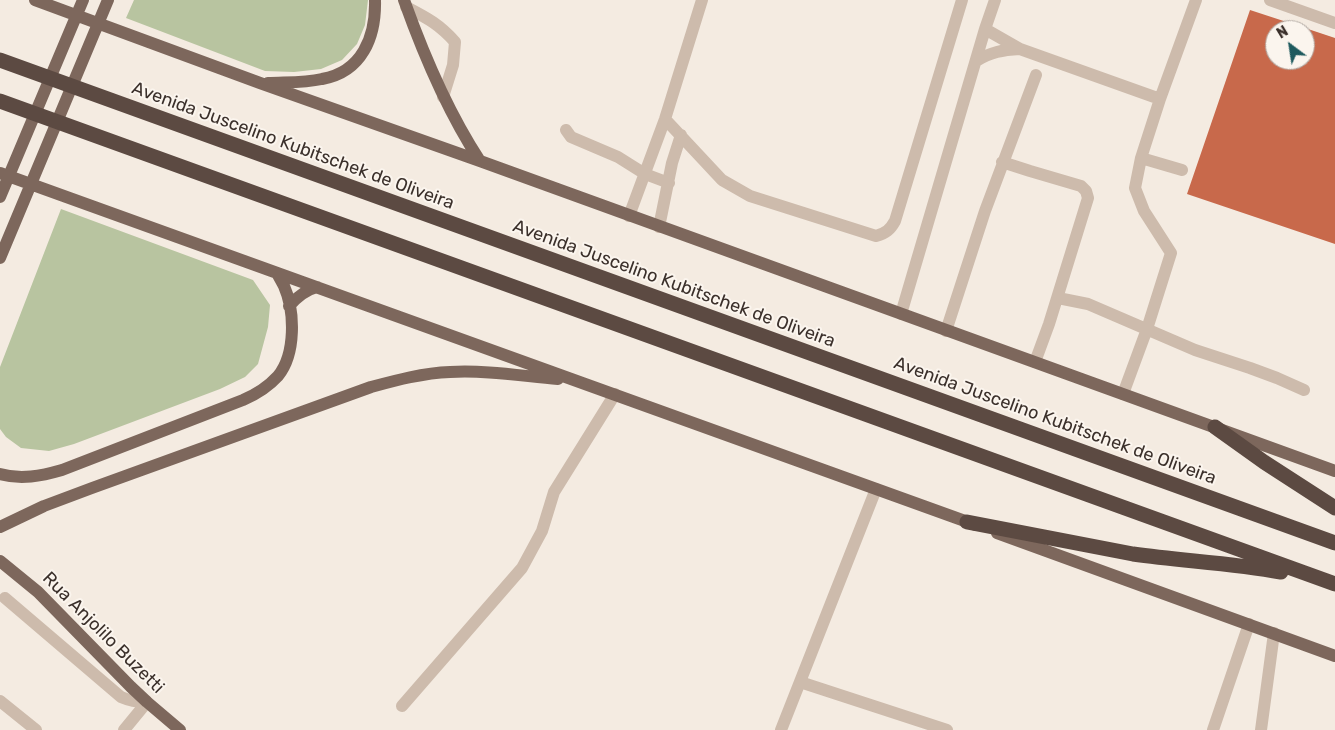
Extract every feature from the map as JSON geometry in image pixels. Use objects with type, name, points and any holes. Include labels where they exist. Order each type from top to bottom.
[{"type":"highway","name":"Avenida Juscelino Kubitschek de Oliveira","points":[[0,60],[1335,543]]},
{"type":"highway","points":[[0,102],[1331,582]]},
{"type":"highway","points":[[1215,428],[1335,508]]},
{"type":"highway","points":[[967,522],[1134,554],[1253,567],[1331,582]]},
{"type":"main road","points":[[35,0],[1335,472]]},
{"type":"main road","points":[[0,197],[83,0]]},
{"type":"main road","points":[[0,258],[108,0]]},
{"type":"main road","points":[[260,83],[302,82],[324,79],[339,74],[352,65],[364,52],[372,37],[375,21],[375,0]]},
{"type":"main road","points":[[405,4],[432,74],[469,145],[480,161]]},
{"type":"main road","points":[[0,173],[1335,656]]},
{"type":"main road","points":[[0,474],[26,478],[62,470],[243,400],[268,386],[279,375],[286,363],[292,334],[289,306],[284,286],[276,273]]},
{"type":"main road","points":[[289,306],[301,294],[317,287]]},
{"type":"main road","points":[[0,527],[101,484],[394,381],[420,375],[449,372],[475,372],[575,380]]},
{"type":"main road","name":"Rua Anjolilo Buzetti","points":[[0,561],[38,592],[147,702],[180,730]]},
{"type":"street","points":[[629,216],[665,119],[702,0]]},
{"type":"street","points":[[665,119],[722,180],[750,196],[876,236],[885,234],[896,221],[962,0]]},
{"type":"street","points":[[900,314],[995,0]]},
{"type":"street","points":[[1123,394],[1147,329],[1171,253],[1144,211],[1136,188],[1141,158],[1196,0]]},
{"type":"street","points":[[1270,0],[1335,23]]},
{"type":"street","points":[[405,4],[434,22],[455,42],[453,64],[443,97]]},
{"type":"street","points":[[985,29],[1020,49],[1160,99]]},
{"type":"street","points":[[976,61],[988,53],[1020,49]]},
{"type":"street","points":[[946,331],[985,210],[1036,75]]},
{"type":"street","points":[[566,130],[571,137],[618,157],[645,174],[669,183]]},
{"type":"street","points":[[659,227],[672,163],[681,135]]},
{"type":"street","points":[[1141,158],[1182,170]]},
{"type":"street","points":[[1002,162],[1081,186],[1086,191],[1088,198],[1058,298],[1034,362]]},
{"type":"street","points":[[1058,298],[1088,304],[1195,350],[1250,368],[1304,390]]},
{"type":"street","points":[[402,706],[522,568],[542,531],[554,492],[615,394]]},
{"type":"street","points":[[782,730],[876,489]]},
{"type":"street","points":[[5,598],[121,697],[128,700],[147,702]]},
{"type":"street","points":[[1213,730],[1249,624]]},
{"type":"street","points":[[1261,730],[1274,633]]},
{"type":"street","points":[[800,682],[947,730]]},
{"type":"street","points":[[0,701],[36,730]]},
{"type":"street","points":[[124,730],[147,702]]},
{"type":"green space","points":[[134,0],[368,0],[365,25],[357,44],[342,60],[321,69],[294,72],[265,71],[126,18]]},
{"type":"green space","points":[[61,209],[253,280],[270,305],[268,327],[258,364],[245,377],[220,389],[74,444],[49,451],[21,448],[6,437],[0,429],[0,367]]},
{"type":"building","points":[[1250,10],[1281,20],[1265,20],[1265,70],[1315,70],[1315,31],[1335,38],[1335,244],[1187,194]]}]
